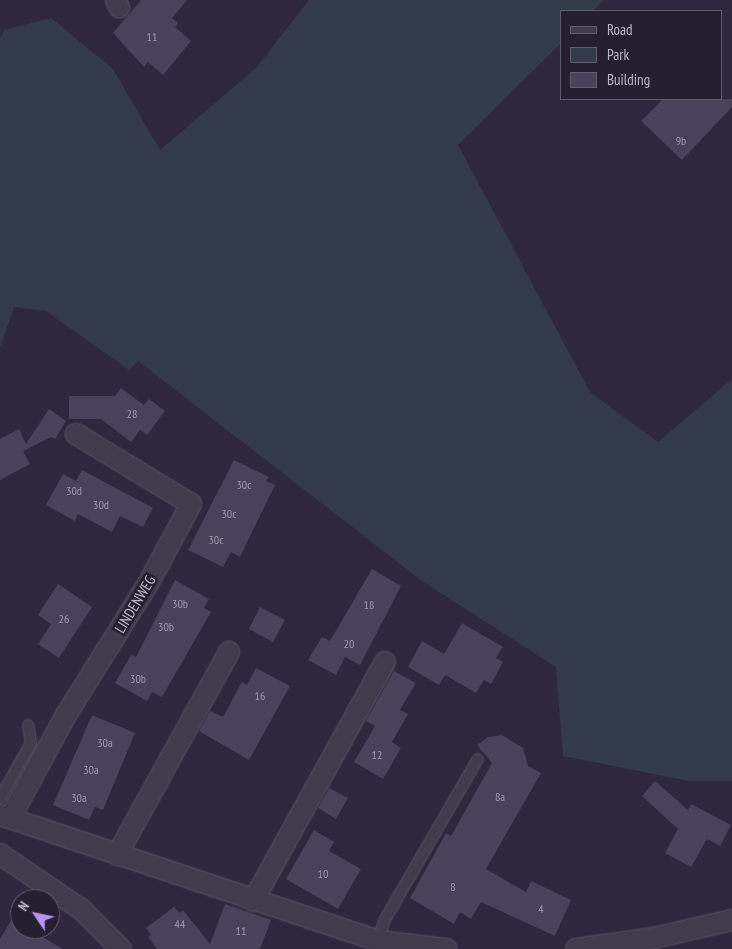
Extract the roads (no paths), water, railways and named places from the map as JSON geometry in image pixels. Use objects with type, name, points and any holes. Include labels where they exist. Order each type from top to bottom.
[{"type":"street","name":"LINDENWEG","points":[[76,434],[191,504],[149,582],[5,817],[378,941],[447,949]]},
{"type":"street","points":[[117,855],[229,652]]},
{"type":"street","points":[[254,901],[386,662]]},
{"type":"street","points":[[0,854],[82,910],[121,949]]},
{"type":"street","points":[[576,949],[654,938],[732,920]]},
{"type":"lane","points":[[0,798],[31,743],[28,725]]},
{"type":"lane","points":[[378,941],[384,921],[478,759]]}]
